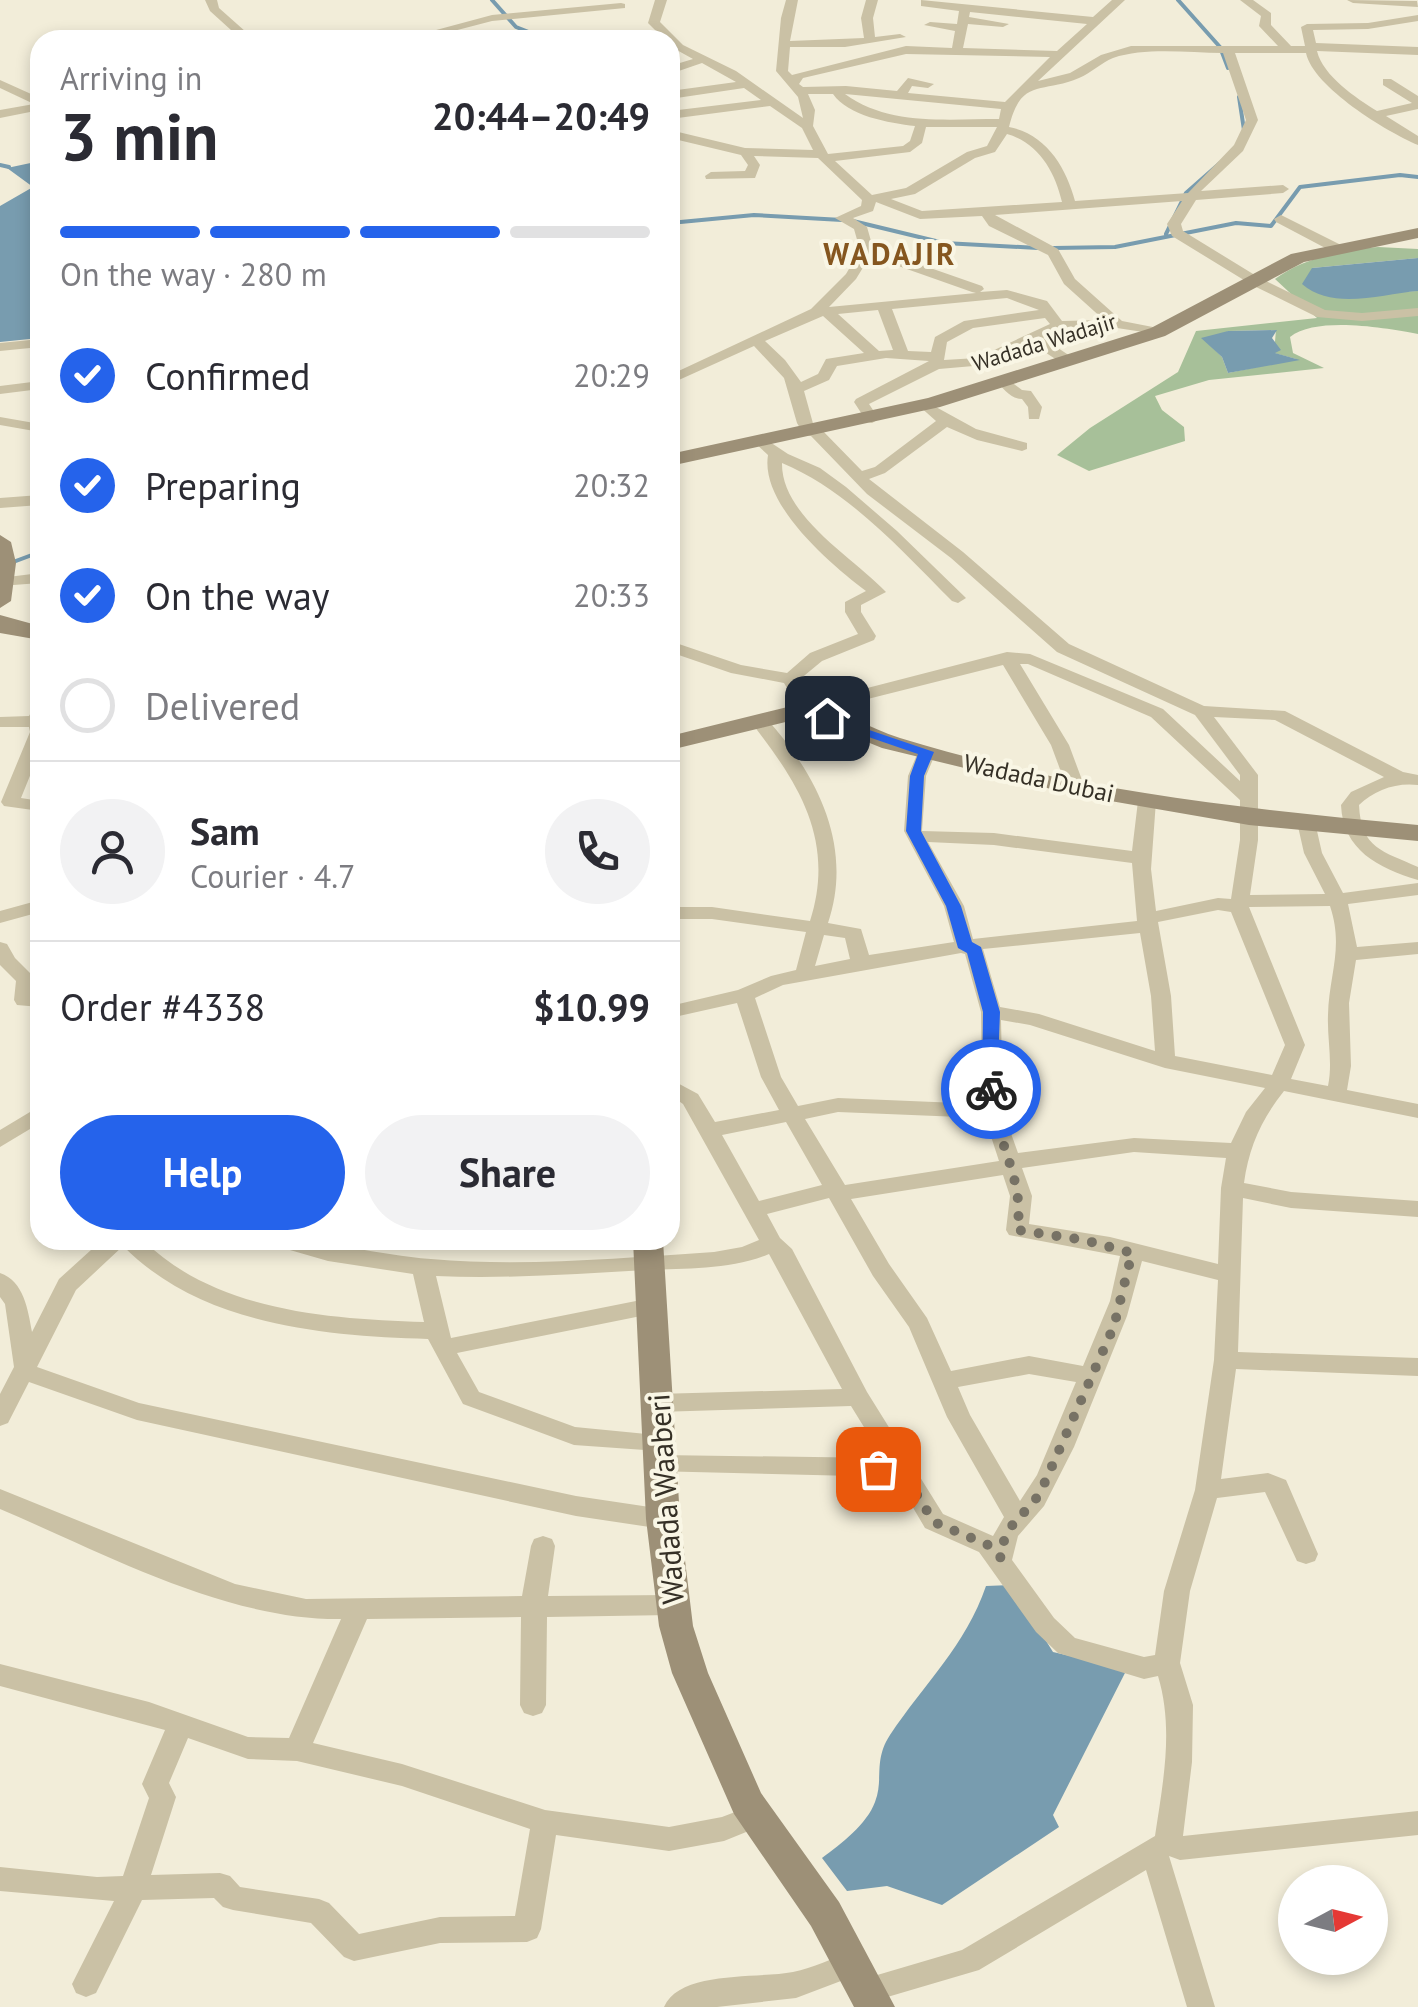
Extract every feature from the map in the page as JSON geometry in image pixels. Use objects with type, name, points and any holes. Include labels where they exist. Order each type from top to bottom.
[{"type":"street","points":[[212,0],[214,9],[238,30]]},
{"type":"street","points":[[656,27],[661,0]]},
{"type":"street","points":[[792,0],[784,17],[782,71],[797,88],[811,116],[807,126]]},
{"type":"street","points":[[870,40],[867,18],[872,0]]},
{"type":"street","points":[[927,0],[926,4],[1095,21]]},
{"type":"street","points":[[867,250],[860,227],[842,218],[868,208],[873,199],[922,186],[971,155],[991,149],[1008,106],[1022,89],[1118,0]]},
{"type":"street","points":[[1246,0],[1267,14],[1265,26],[1287,48]]},
{"type":"street","points":[[1353,0],[1417,10]]},
{"type":"street","points":[[444,30],[492,18],[617,3],[659,30]]},
{"type":"street","points":[[958,51],[966,6]]},
{"type":"street","points":[[1417,10],[1368,26],[1311,25],[1308,31],[1314,62],[1352,100],[1418,141]]},
{"type":"street","points":[[1022,89],[1074,76],[1096,61],[1132,50],[1313,47],[1418,51],[1417,10]]},
{"type":"street","points":[[930,25],[1002,24]]},
{"type":"street","points":[[786,44],[900,37]]},
{"type":"street","points":[[1227,47],[1252,120],[1246,140],[1230,161],[1210,174],[1192,194],[1174,224],[1177,233],[1257,282],[1322,314],[1362,317],[1418,312]]},
{"type":"street","points":[[680,48],[747,84],[807,126],[824,156],[873,199],[920,214],[1283,189]]},
{"type":"street","points":[[797,88],[798,75],[906,50],[1056,55],[1096,61]]},
{"type":"street","points":[[680,67],[703,59]]},
{"type":"street","points":[[900,96],[908,82],[928,84]]},
{"type":"street","points":[[1376,115],[1418,103],[1412,89],[1387,82]]},
{"type":"street","points":[[0,84],[30,99]]},
{"type":"street","points":[[680,94],[747,84]]},
{"type":"street","points":[[797,88],[1008,106]]},
{"type":"street","points":[[838,90],[840,97],[860,109],[920,127],[939,122],[1002,126],[1026,135],[1056,162],[1069,205]]},
{"type":"street","points":[[680,111],[770,102]]},
{"type":"street","points":[[0,114],[30,106]]},
{"type":"street","points":[[680,136],[745,152],[824,156],[906,149],[916,143],[920,127]]},
{"type":"street","points":[[710,176],[750,175],[754,165],[745,152]]},
{"type":"street","points":[[986,212],[994,224],[1053,252],[1069,281],[1118,324]]},
{"type":"street","points":[[1282,219],[1336,248]]},
{"type":"street","name":"Wadada Wadajir","points":[[680,459],[768,449],[812,431],[925,406],[1158,332],[1257,282],[1282,264],[1336,248],[1418,233]]},
{"type":"street","points":[[867,250],[984,293],[1032,299],[1054,319]]},
{"type":"street","points":[[822,312],[867,250]]},
{"type":"street","points":[[680,375],[753,339],[822,312],[984,293]]},
{"type":"street","points":[[883,305],[902,354]]},
{"type":"street","points":[[822,312],[876,356]]},
{"type":"street","points":[[797,388],[824,377],[832,362],[902,354],[936,361],[985,359],[1032,337],[1054,319]]},
{"type":"street","points":[[936,361],[940,340],[965,325],[1054,319],[1158,332]]},
{"type":"street","points":[[1032,337],[1068,361]]},
{"type":"street","points":[[753,339],[778,360],[797,388],[802,422],[859,477],[957,555],[1063,648],[1202,711],[1279,716],[1398,776],[1418,780]]},
{"type":"street","points":[[0,347],[30,344]]},
{"type":"street","points":[[985,359],[1019,395],[1026,394],[1035,406],[1034,416]]},
{"type":"street","points":[[872,419],[861,402],[936,361]]},
{"type":"street","points":[[0,390],[30,386]]},
{"type":"street","points":[[925,406],[944,422],[984,440],[1022,446]]},
{"type":"street","points":[[0,421],[30,426]]},
{"type":"street","points":[[859,477],[880,470],[944,422]]},
{"type":"street","points":[[768,449],[822,477],[894,535],[958,598]]},
{"type":"street","points":[[768,449],[782,498],[857,577],[878,592],[853,602],[853,612],[868,636],[816,657],[790,679]]},
{"type":"street","points":[[0,502],[30,500]]},
{"type":"street","points":[[894,535],[919,528]]},
{"type":"street","points":[[0,542],[1,592],[30,582]]},
{"type":"street","points":[[2,626],[30,631]]},
{"type":"street","points":[[680,649],[737,669],[790,679],[808,709]]},
{"type":"street","points":[[680,741],[1007,657],[1030,659],[1157,713],[1248,807]]},
{"type":"street","points":[[1007,657],[1060,744],[1076,788]]},
{"type":"street","name":"Wadada Dubai","points":[[808,709],[891,743],[1076,788],[1147,801],[1248,807],[1306,822],[1418,833]]},
{"type":"street","points":[[1201,2007],[1161,1848],[1180,1762],[1180,1705],[1167,1663],[1177,1592],[1207,1490],[1226,1360],[1232,1188],[1238,1151],[1256,1112],[1278,1085],[1296,1046],[1294,1034],[1247,935],[1239,904],[1249,775],[1202,711]]},
{"type":"street","points":[[0,722],[30,719]]},
{"type":"street","points":[[759,721],[812,792],[827,860],[828,889],[814,928],[805,969],[808,974]]},
{"type":"street","points":[[30,751],[5,803],[30,805]]},
{"type":"street","points":[[926,752],[917,776],[916,836],[954,906],[992,1012],[992,1111],[1021,1196],[1017,1230],[1084,1240],[1228,1276]]},
{"type":"street","points":[[1398,776],[1357,796],[1350,804],[1350,824],[1360,846],[1418,874]]},
{"type":"street","points":[[1147,801],[1140,858],[1165,1061]]},
{"type":"street","points":[[1306,822],[1308,843],[1337,900],[1350,954],[1338,1024],[1345,1068],[1335,1096]]},
{"type":"street","points":[[916,836],[994,839],[1140,858]]},
{"type":"street","points":[[680,1010],[744,995],[778,980],[808,974],[1020,937],[1145,923],[1218,904],[1337,900],[1418,889]]},
{"type":"street","points":[[0,916],[30,908]]},
{"type":"street","points":[[680,912],[854,933],[862,964]]},
{"type":"street","points":[[0,948],[26,979],[24,1000],[30,1000]]},
{"type":"street","points":[[1350,954],[1418,948]]},
{"type":"street","points":[[744,995],[771,1077],[881,1270],[919,1324],[975,1449],[1016,1516]]},
{"type":"street","points":[[992,1012],[1032,1019],[1165,1061],[1418,1111]]},
{"type":"street","points":[[680,1092],[691,1098],[772,1243],[784,1255],[858,1398],[934,1522],[988,1545],[1001,1558],[1045,1626],[1067,1646],[1144,1668],[1167,1663]]},
{"type":"street","points":[[708,1131],[791,1112],[860,1104],[992,1111]]},
{"type":"street","points":[[0,1140],[30,1119]]},
{"type":"street","points":[[754,1210],[838,1191],[1134,1145],[1238,1151]]},
{"type":"street","points":[[1232,1188],[1291,1200],[1418,1208]]},
{"type":"street","points":[[318,1250],[351,1260],[413,1256],[542,1270],[648,1251],[745,1255],[772,1243]]},
{"type":"street","points":[[0,1417],[67,1285],[105,1250]]},
{"type":"street","points":[[137,1250],[144,1260],[166,1274],[266,1312],[439,1340],[651,1306]]},
{"type":"street","name":"Wadada Waaberi","points":[[648,1251],[662,1519],[671,1605],[690,1672],[756,1816],[825,1914],[865,1987]]},
{"type":"street","points":[[1001,1558],[1006,1530],[1016,1516],[1030,1509],[1041,1491],[1114,1326],[1132,1253]]},
{"type":"street","points":[[413,1256],[439,1340],[462,1388],[485,1406],[574,1436],[660,1453],[900,1468]]},
{"type":"street","points":[[0,1281],[16,1302],[26,1372]]},
{"type":"street","points":[[1226,1360],[1418,1367]]},
{"type":"street","points":[[944,1381],[1030,1366],[1090,1376]]},
{"type":"street","points":[[26,1372],[137,1411],[576,1506],[662,1519]]},
{"type":"street","points":[[657,1402],[858,1398]]},
{"type":"street","points":[[1207,1490],[1268,1482],[1277,1487],[1306,1554]]},
{"type":"street","points":[[0,1499],[234,1594],[306,1610],[671,1605]]},
{"type":"street","points":[[533,1705],[534,1604],[543,1546]]},
{"type":"street","points":[[297,1750],[357,1612]]},
{"type":"street","points":[[0,1675],[31,1679],[248,1748],[297,1750],[402,1775],[545,1822],[670,1840],[724,1829],[756,1816]]},
{"type":"street","points":[[86,1984],[132,1888],[163,1797],[155,1784],[180,1726]]},
{"type":"street","points":[[0,1879],[48,1886],[220,1886],[232,1898],[320,1912],[354,1948],[439,1928],[486,1924],[526,1929],[545,1822]]},
{"type":"street","points":[[678,2007],[689,1997],[796,1985],[865,1987],[969,1961],[1161,1848],[1418,1823]]},
{"type":"green space","points":[[1378,247],[1418,249],[1418,258],[1312,268],[1395,292],[1418,291],[1418,334],[1352,325],[1302,331],[1290,337],[1293,353],[1324,368],[1209,380],[1155,396],[1162,410],[1184,427],[1185,441],[1089,471],[1057,455],[1090,428],[1178,372],[1196,331],[1317,318],[1275,279],[1311,260]],"holes":[[[1276,330],[1274,353],[1296,359],[1228,373],[1222,357],[1213,348],[1228,331]]]},
{"type":"water","points":[[30,163],[30,185],[7,168]]},
{"type":"water","points":[[30,189],[30,339],[0,342],[0,206]]},
{"type":"water","points":[[1418,258],[1418,291],[1343,299],[1314,292],[1302,284],[1312,268]]},
{"type":"water","points":[[1277,330],[1272,338],[1281,350],[1275,353],[1300,360],[1228,373],[1222,357],[1201,338],[1228,331]]},
{"type":"water","points":[[1011,1585],[1053,1652],[1127,1669],[1053,1815],[1059,1827],[942,1905],[887,1886],[847,1891],[822,1858],[853,1833],[871,1810],[878,1794],[885,1744],[956,1646],[986,1586]]},
{"type":"waterway","points":[[492,0],[516,27],[524,30]]},
{"type":"waterway","points":[[1178,0],[1220,47],[1228,68]]},
{"type":"waterway","points":[[1239,97],[1244,130]]},
{"type":"waterway","points":[[1166,234],[1186,193],[1220,163]]},
{"type":"waterway","points":[[0,165],[9,167]]},
{"type":"waterway","points":[[1054,248],[1115,247],[1236,223],[1271,226],[1300,187],[1400,175],[1418,177]]},
{"type":"waterway","points":[[680,222],[754,215],[842,220]]},
{"type":"waterway","points":[[853,221],[944,243],[1038,248]]},
{"type":"waterway","points":[[0,567],[30,556]]},
{"type":"way so far","points":[[878,1469],[900,1468],[924,1500],[934,1522],[988,1545],[1001,1558],[1006,1530],[1016,1516],[1030,1509],[1041,1491],[1114,1326],[1132,1253],[1110,1245],[1046,1238],[1017,1230],[1021,1196],[992,1111],[991,1089]]},
{"type":"district","name":"WADAJIR","points":[[890,253]]},
{"type":"route","points":[[827,718],[926,752],[917,776],[913,831],[954,906],[966,948],[973,947],[992,1012],[991,1089]]}]
